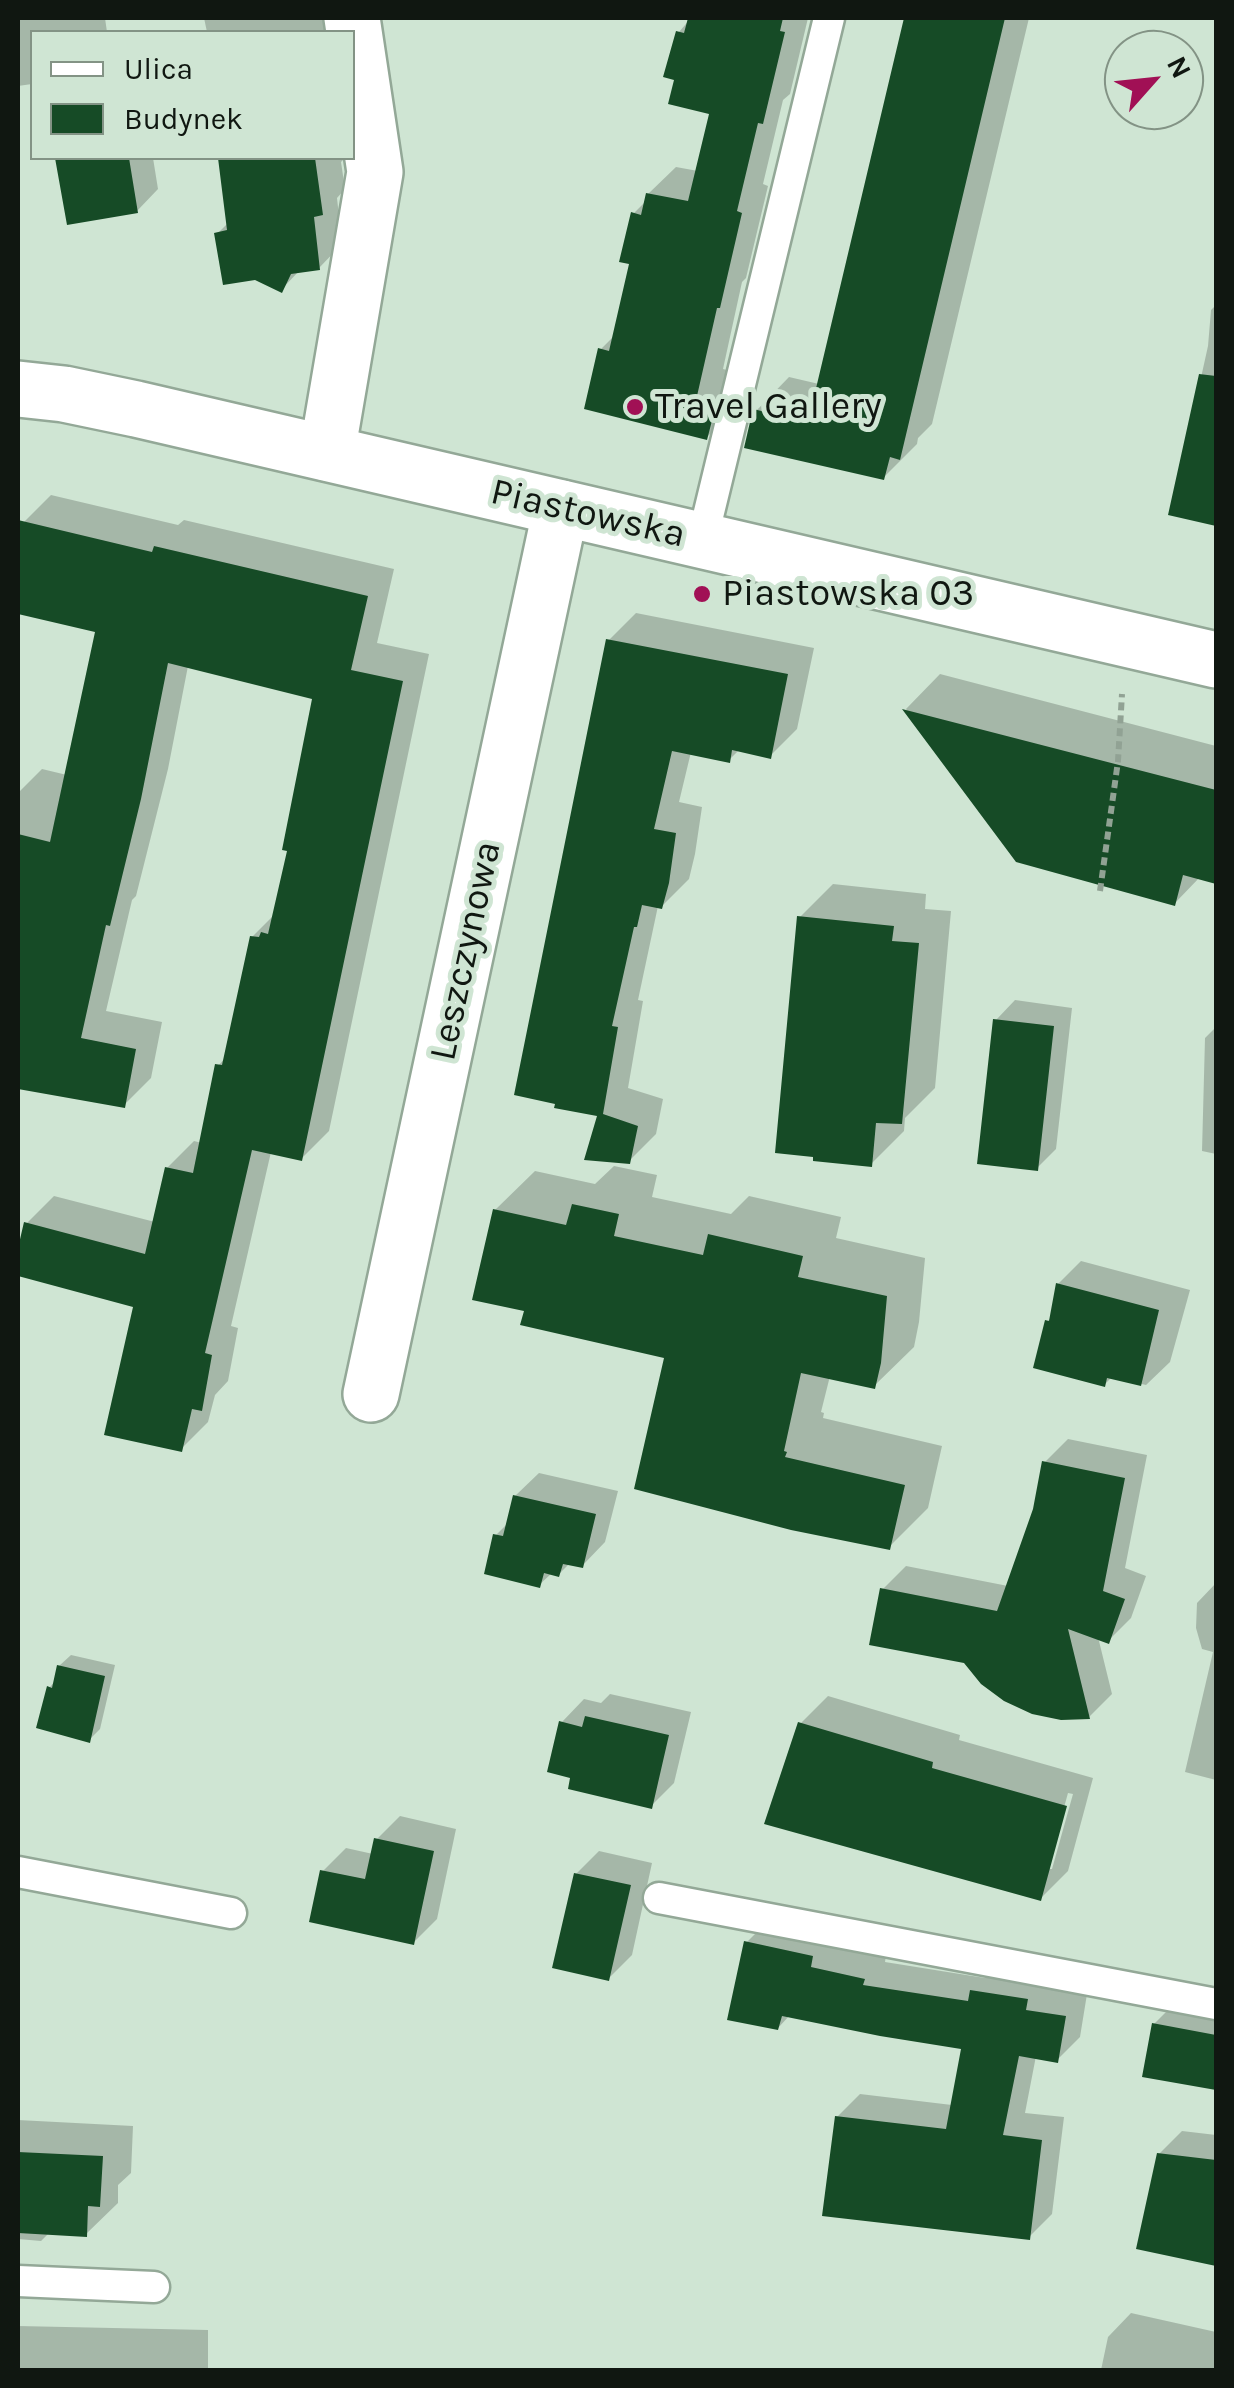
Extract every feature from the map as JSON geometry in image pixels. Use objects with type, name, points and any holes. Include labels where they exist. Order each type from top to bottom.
[{"type":"street","points":[[327,453],[374,172],[355,39]]},
{"type":"street","name":"Piastowska","points":[[18,388],[118,405],[1216,660]]},
{"type":"street","name":"Leszczynowa","points":[[371,1394],[561,508]]},
{"type":"lane","points":[[702,540],[829,18]]},
{"type":"lane","points":[[18,1872],[231,1913]]},
{"type":"lane","points":[[659,1898],[1216,2004]]},
{"type":"lane","points":[[18,2281],[154,2287]]},
{"type":"path","points":[[1100,891],[1118,761],[1122,681]]},
{"type":"building","points":[[688,18],[783,18],[780,31],[785,32],[763,124],[758,123],[737,211],[742,213],[697,396],[717,401],[707,440],[584,409],[598,348],[609,351],[629,264],[619,262],[631,212],[641,215],[646,193],[688,201],[709,114],[668,104],[674,80],[663,77],[676,31],[684,33]]},
{"type":"building","points":[[904,18],[1005,18],[900,460],[890,457],[884,480],[744,448],[753,409],[808,422]]},
{"type":"building","points":[[55,160],[129,160],[138,213],[67,225]]},
{"type":"building","points":[[218,160],[315,160],[323,215],[314,217],[320,270],[291,274],[282,293],[255,280],[223,285],[214,233],[227,230]]},
{"type":"building","points":[[1199,374],[1216,376],[1216,526],[1168,515]]},
{"type":"building","points":[[18,520],[152,552],[154,546],[368,596],[351,670],[403,681],[302,1161],[252,1150],[205,1353],[212,1355],[202,1411],[192,1409],[182,1452],[104,1435],[133,1307],[18,1276],[18,1248],[24,1222],[145,1254],[165,1167],[193,1173],[215,1064],[222,1065],[250,936],[268,934],[287,851],[282,850],[312,699],[168,663],[141,799],[110,926],[106,925],[81,1038],[136,1049],[125,1108],[18,1089],[18,834],[50,842],[95,632],[18,614]]},
{"type":"building","points":[[606,639],[788,674],[771,759],[732,750],[730,763],[672,751],[654,829],[676,833],[669,883],[662,909],[642,905],[634,927],[612,1026],[618,1027],[603,1114],[638,1126],[630,1164],[584,1160],[597,1116],[514,1095]]},
{"type":"building","points":[[902,709],[1216,790],[1216,884],[1183,875],[1175,906],[1016,862]]},
{"type":"building","points":[[797,916],[894,926],[892,941],[919,943],[902,1124],[876,1123],[872,1167],[775,1153]]},
{"type":"building","points":[[993,1019],[1054,1026],[1038,1171],[977,1164]]},
{"type":"building","points":[[572,1204],[619,1214],[614,1236],[703,1255],[708,1234],[803,1256],[798,1277],[887,1296],[875,1389],[801,1373],[784,1451],[785,1457],[905,1485],[890,1550],[791,1530],[634,1489],[664,1358],[520,1325],[524,1311],[472,1300],[493,1209],[566,1225]]},
{"type":"building","points":[[1056,1283],[1159,1310],[1141,1386],[1107,1378],[1105,1387],[1033,1368],[1045,1320],[1049,1321]]},
{"type":"building","points":[[1042,1461],[1125,1478],[1103,1591],[1125,1599],[1109,1644],[1068,1629],[1090,1719],[1061,1720],[1032,1714],[981,1684],[964,1663],[869,1645],[880,1588],[997,1611],[1033,1509]]},
{"type":"building","points":[[513,1495],[596,1514],[583,1568],[563,1564],[559,1577],[544,1573],[540,1588],[484,1574],[493,1534],[503,1536]]},
{"type":"building","points":[[57,1665],[105,1676],[90,1743],[36,1728]]},
{"type":"building","points":[[585,1716],[669,1735],[652,1809],[568,1789],[570,1778],[547,1772],[559,1721],[582,1727]]},
{"type":"building","points":[[798,1722],[933,1762],[932,1768],[1067,1806],[1041,1901],[764,1824]]},
{"type":"building","points":[[374,1838],[434,1851],[414,1945],[309,1922],[320,1870],[365,1879]]},
{"type":"building","points":[[574,1873],[631,1885],[609,1981],[552,1968]]},
{"type":"building","points":[[744,1941],[813,1956],[811,1967],[865,1979],[863,1985],[968,2001],[970,1990],[1028,1999],[1026,2010],[1066,2016],[1058,2063],[1019,2056],[1003,2135],[1042,2140],[1030,2240],[822,2216],[835,2116],[946,2129],[961,2049],[782,2016],[778,2030],[727,2020]]},
{"type":"building","points":[[1152,2023],[1216,2035],[1216,2090],[1142,2077]]},
{"type":"building","points":[[18,2152],[103,2156],[100,2207],[88,2206],[87,2237],[18,2233]]},
{"type":"building","points":[[1157,2153],[1216,2160],[1216,2266],[1136,2249]]},
{"type":"place","name":"Travel Gallery","points":[[635,407]]},
{"type":"place","name":"Piastowska 03","points":[[702,594]]}]
